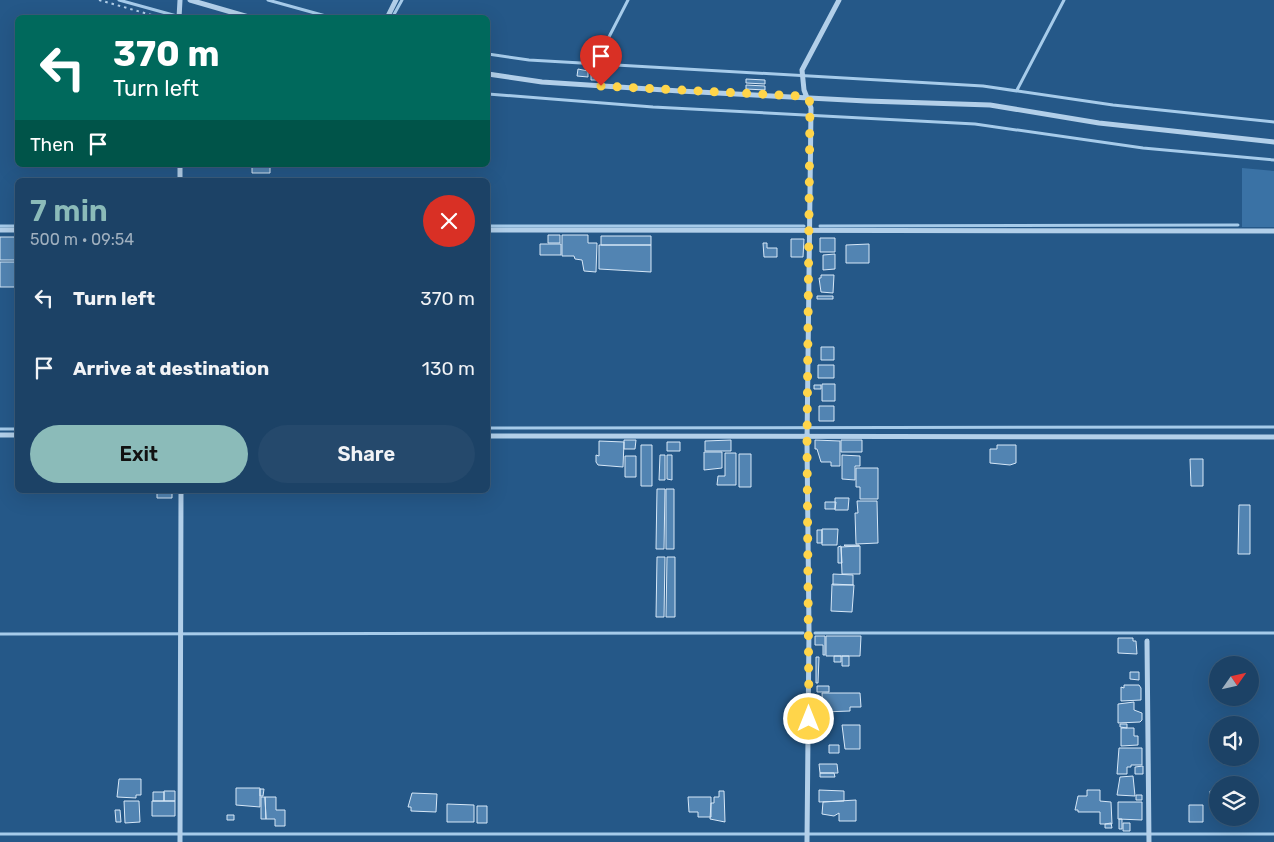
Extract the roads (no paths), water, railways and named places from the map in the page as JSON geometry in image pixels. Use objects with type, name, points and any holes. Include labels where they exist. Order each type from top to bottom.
[{"type":"street","points":[[179,15],[180,0]]},
{"type":"street","points":[[190,0],[242,15]]},
{"type":"street","points":[[388,15],[396,0]]},
{"type":"street","points":[[807,840],[811,113],[802,73],[839,0]]},
{"type":"street","points":[[490,74],[542,82],[807,98],[990,104],[1099,123],[1274,142]]},
{"type":"street","points":[[0,230],[15,230]]},
{"type":"street","points":[[490,230],[810,232],[1274,231]]},
{"type":"street","points":[[490,436],[808,430],[1274,437]]},
{"type":"street","points":[[0,435],[15,435]]},
{"type":"street","points":[[180,840],[181,493]]},
{"type":"street","points":[[1147,641],[1149,837]]},
{"type":"waterway","points":[[119,0],[173,15]]},
{"type":"waterway","points":[[268,0],[322,15]]},
{"type":"waterway","points":[[394,15],[402,0]]},
{"type":"waterway","points":[[595,64],[628,0]]},
{"type":"waterway","points":[[1017,90],[1064,0]]},
{"type":"waterway","points":[[490,54],[529,60],[983,86],[1113,105],[1274,122]]},
{"type":"waterway","points":[[490,94],[653,107],[975,124],[1143,148],[1274,160]]},
{"type":"waterway","points":[[820,226],[1238,225]]},
{"type":"waterway","points":[[0,226],[15,226]]},
{"type":"waterway","points":[[490,226],[804,226]]},
{"type":"waterway","points":[[490,428],[1274,427]]},
{"type":"waterway","points":[[0,429],[15,429]]},
{"type":"waterway","points":[[0,634],[803,633]]},
{"type":"waterway","points":[[815,633],[1274,633]]},
{"type":"waterway","points":[[0,834],[1274,834]]}]
